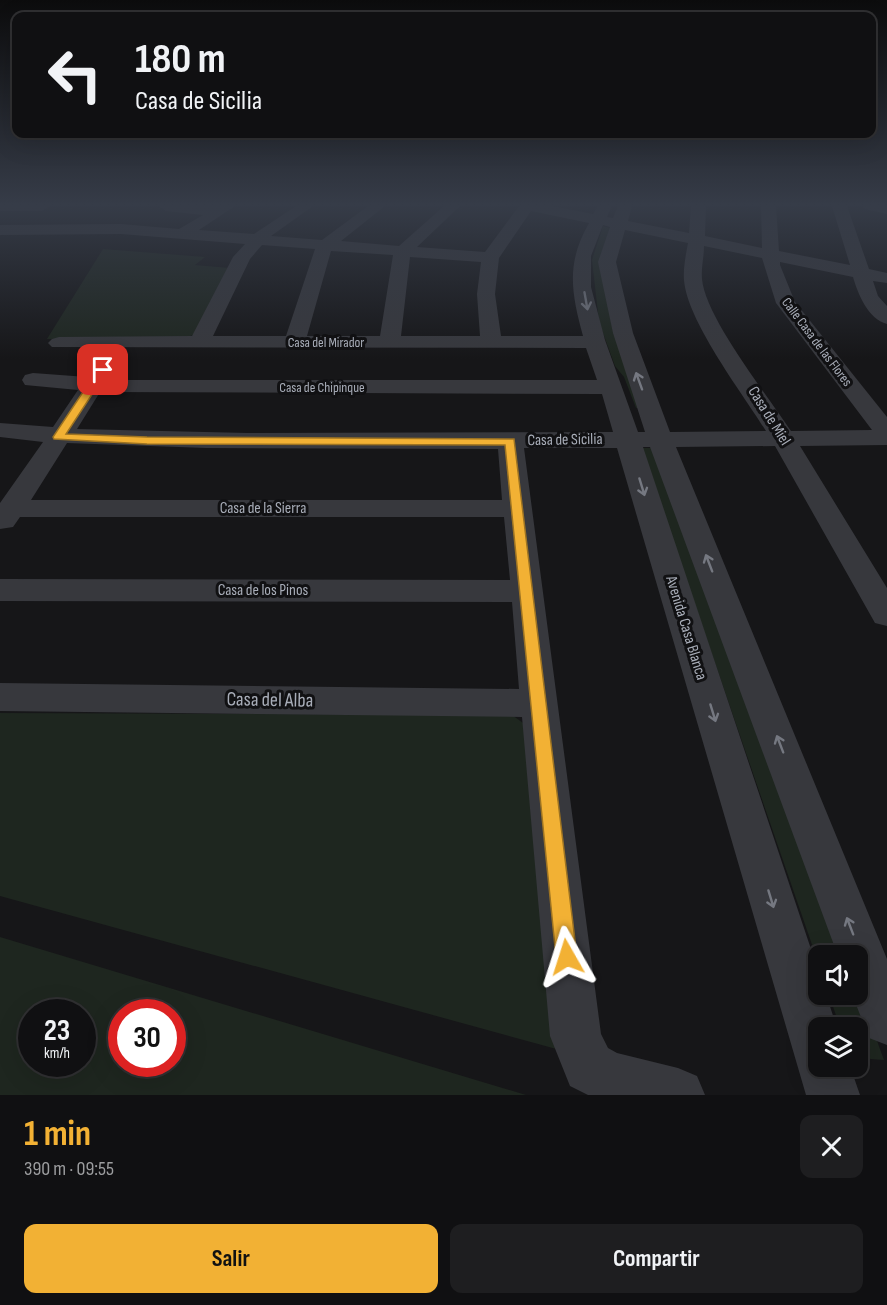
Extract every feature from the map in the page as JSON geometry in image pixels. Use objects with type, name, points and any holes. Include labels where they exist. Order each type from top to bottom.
[{"type":"street","points":[[200,342],[242,257]]},
{"type":"street","points":[[295,341],[321,257]]},
{"type":"street","points":[[390,342],[401,257]]},
{"type":"street","points":[[477,257],[490,258],[486,294],[491,342]]},
{"type":"street","name":"Avenida Casa Blanca","points":[[583,257],[581,267],[594,342],[611,387],[808,1017]]},
{"type":"street","points":[[608,257],[622,333],[660,439],[887,1020]]},
{"type":"street","name":"Casa de Miel","points":[[694,257],[693,280],[700,302],[713,329],[783,438],[887,615]]},
{"type":"street","name":"Calle Casa de las Flores","points":[[772,257],[774,276],[790,309],[887,435]]},
{"type":"street","points":[[782,257],[887,278]]},
{"type":"street","points":[[854,257],[869,297],[887,318]]},
{"type":"street","name":"Casa del Mirador","points":[[59,343],[594,342]]},
{"type":"street","points":[[5,518],[121,343]]},
{"type":"street","name":"Casa de Chipinque","points":[[33,380],[130,387],[611,387]]},
{"type":"street","name":"Casa de Sicilia","points":[[0,430],[58,437],[147,440],[510,442],[887,435]]},
{"type":"street","points":[[510,442],[576,1036],[588,1067],[610,1078],[678,1095]]},
{"type":"street","name":"Casa de la Sierra","points":[[5,518],[516,507]]},
{"type":"street","name":"Casa de los Pinos","points":[[0,590],[526,591]]},
{"type":"street","name":"Casa del Alba","points":[[0,697],[540,703]]},
{"type":"street","points":[[827,1077],[833,1095]]},
{"type":"shaded area","points":[[98,257],[205,257],[195,265],[230,268],[198,333],[185,338],[47,339]]},
{"type":"shaded area","points":[[593,257],[603,257],[643,408],[636,408],[624,377],[615,366],[599,322]]},
{"type":"shaded area","points":[[641,448],[653,448],[842,945],[812,945]]},
{"type":"shaded area","points":[[0,713],[512,715],[530,728],[560,1050],[0,896]]},
{"type":"shaded area","points":[[0,937],[526,1095],[0,1095]]},
{"type":"shaded area","points":[[832,1005],[864,1005],[884,1060],[868,1059],[868,1017],[837,1017]]},
{"type":"route","points":[[103,370],[58,437],[147,440],[510,442],[567,957]]}]
